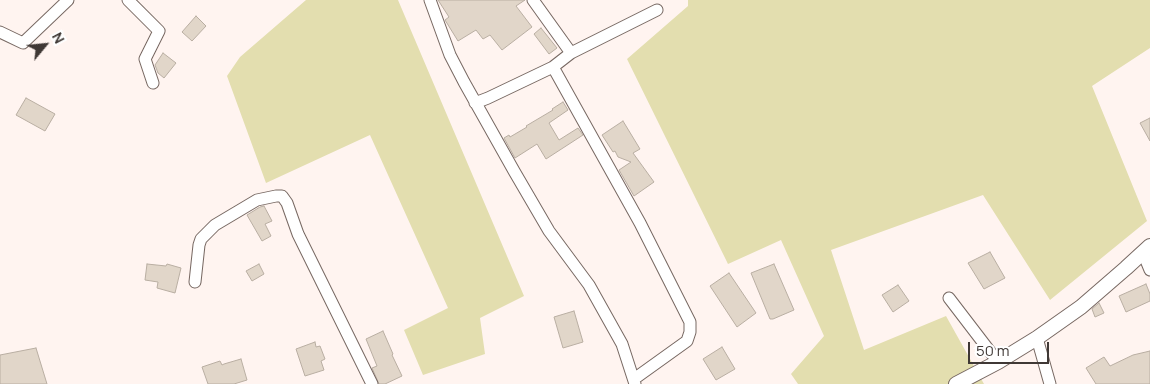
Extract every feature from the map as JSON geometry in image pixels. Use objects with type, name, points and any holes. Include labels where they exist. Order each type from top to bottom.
[{"type":"street","points":[[0,32],[23,43],[68,0]]},
{"type":"street","points":[[128,0],[159,31],[145,59],[153,83]]},
{"type":"street","points":[[430,0],[450,55],[475,103],[549,231],[589,285],[622,344],[634,382],[687,341],[690,332],[690,322],[640,223],[553,67]]},
{"type":"street","points":[[533,0],[572,53]]},
{"type":"street","points":[[475,103],[553,67],[572,53],[656,10]]},
{"type":"street","points":[[195,282],[201,239],[215,225],[257,200],[282,196],[287,203],[298,234],[372,384]]},
{"type":"street","points":[[956,384],[998,362],[1037,338],[1081,307],[1146,250],[1150,270]]},
{"type":"street","points":[[949,298],[998,362]]},
{"type":"street","points":[[1037,338],[1050,384]]},
{"type":"shaded area","points":[[306,0],[398,0],[524,296],[480,318],[485,354],[423,375],[404,330],[448,308],[370,135],[266,183],[227,76],[240,57]]},
{"type":"shaded area","points":[[688,0],[1150,0],[1150,48],[1092,86],[1147,221],[1050,300],[983,195],[831,250],[864,350],[946,316],[984,384],[798,384],[791,374],[824,336],[781,240],[728,264],[627,59],[688,6]]},
{"type":"building","points":[[438,0],[525,0],[516,6],[532,27],[502,50],[490,35],[483,39],[476,30],[458,41],[445,20],[449,17]]},
{"type":"building","points":[[196,16],[206,26],[192,41],[182,32]]},
{"type":"building","points":[[541,28],[557,48],[549,54],[534,34]]},
{"type":"building","points":[[163,53],[176,63],[164,78],[158,73],[155,65]]},
{"type":"building","points":[[26,98],[55,114],[45,131],[16,115]]},
{"type":"building","points":[[563,102],[568,110],[549,123],[559,140],[578,128],[583,135],[546,159],[537,144],[515,158],[504,138],[509,135],[510,137],[527,127]]},
{"type":"building","points":[[1150,118],[1150,141],[1140,123]]},
{"type":"building","points":[[623,121],[640,149],[633,153],[654,182],[634,196],[619,170],[631,162],[618,157],[602,135]]},
{"type":"building","points":[[264,206],[272,221],[265,224],[271,236],[262,241],[247,215]]},
{"type":"building","points":[[990,252],[1005,278],[984,289],[968,263]]},
{"type":"building","points":[[147,264],[166,266],[167,264],[181,268],[175,293],[157,288],[158,282],[145,280]]},
{"type":"building","points":[[259,264],[264,274],[252,281],[246,271]]},
{"type":"building","points":[[774,264],[794,310],[770,319],[751,273]]},
{"type":"building","points":[[729,273],[756,313],[737,327],[710,286]]},
{"type":"building","points":[[1146,284],[1150,294],[1150,301],[1126,312],[1119,296]]},
{"type":"building","points":[[898,285],[909,301],[893,312],[882,295]]},
{"type":"building","points":[[1099,303],[1104,313],[1095,317],[1092,309]]},
{"type":"building","points":[[574,311],[583,342],[563,348],[554,317]]},
{"type":"building","points":[[383,331],[402,376],[385,384],[379,384],[372,368],[377,366],[366,339]]},
{"type":"building","points":[[315,342],[316,347],[320,346],[325,359],[321,361],[324,370],[305,376],[296,349]]},
{"type":"building","points":[[722,347],[735,369],[716,380],[703,359]]},
{"type":"building","points":[[36,348],[47,384],[0,384],[0,355]]},
{"type":"building","points":[[1150,351],[1150,384],[1096,384],[1086,368],[1104,357],[1110,366],[1133,355]]},
{"type":"building","points":[[241,359],[247,380],[234,384],[208,384],[202,367],[220,361],[222,365]]}]
